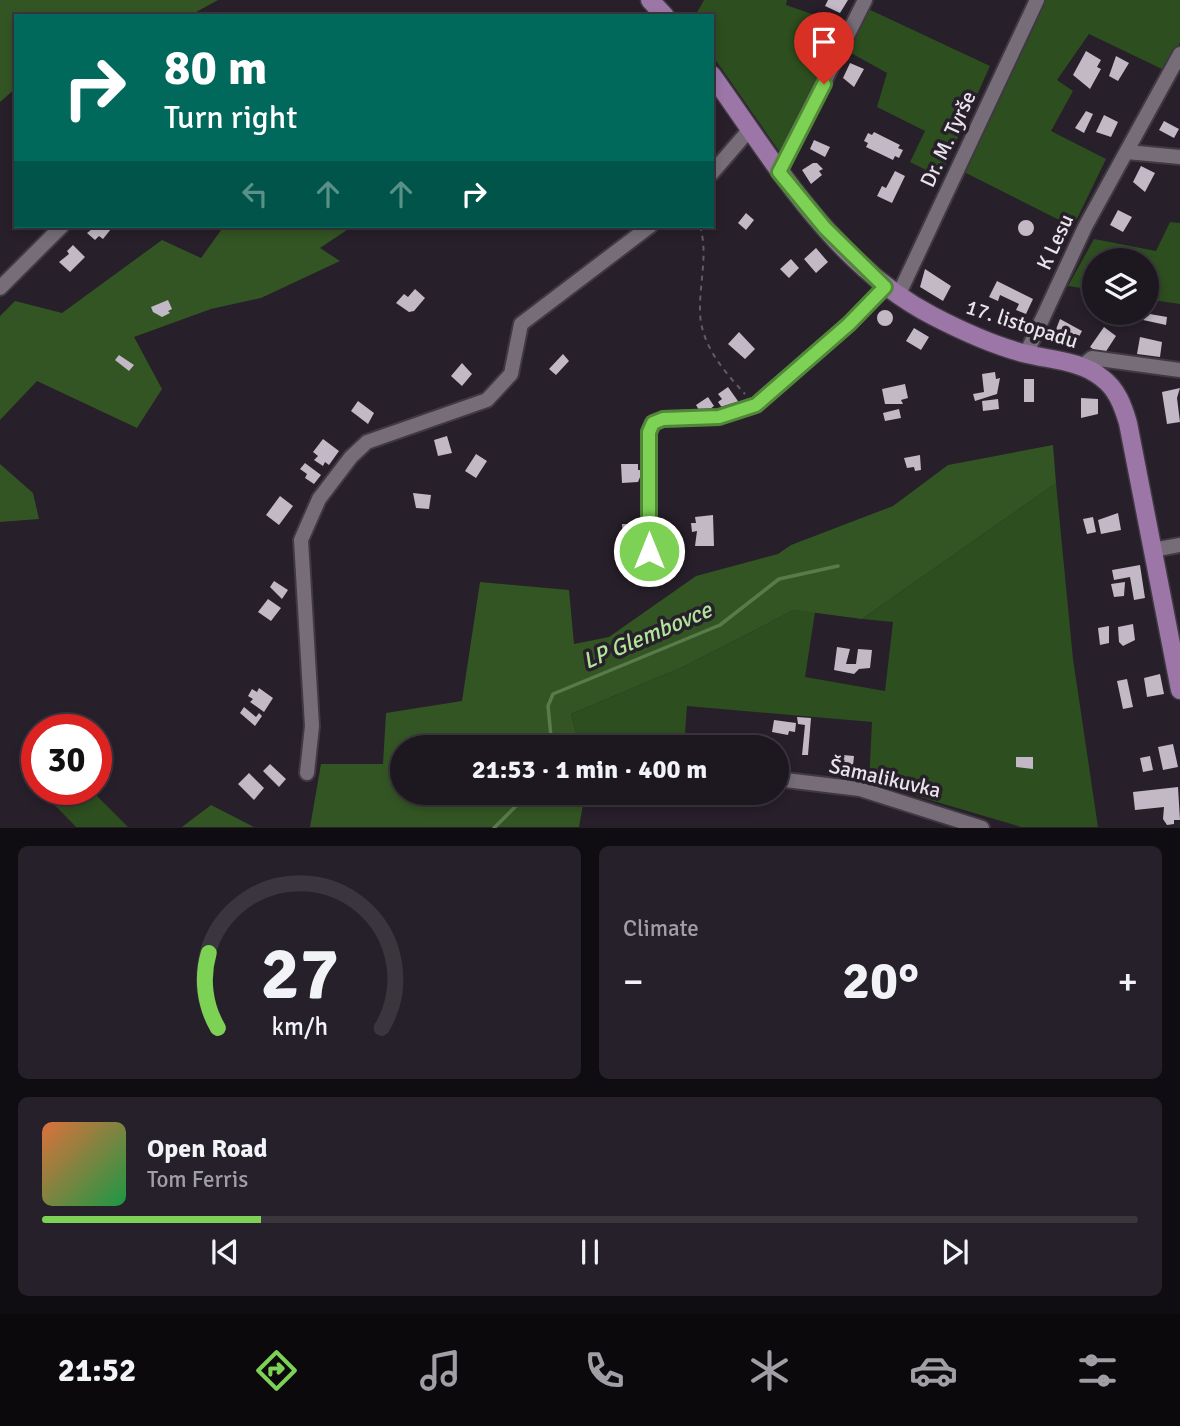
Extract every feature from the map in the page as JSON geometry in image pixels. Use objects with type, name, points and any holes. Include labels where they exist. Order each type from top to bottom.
[{"type":"main road","points":[[650,0],[662,14]]},
{"type":"main road","name":"17. listopadu","points":[[714,78],[779,172],[825,228],[892,292],[960,329],[1026,354],[1081,367],[1107,382],[1124,408],[1177,657],[1180,690]]},
{"type":"street","points":[[779,172],[865,0]]},
{"type":"street","name":"Dr. M. Tyrše","points":[[756,405],[849,324],[892,292],[1037,0]]},
{"type":"street","name":"K Lesu","points":[[1026,354],[1085,226],[1180,54]]},
{"type":"street","points":[[714,171],[750,129]]},
{"type":"street","points":[[1127,152],[1180,157]]},
{"type":"street","points":[[0,288],[60,228]]},
{"type":"street","points":[[307,773],[312,726],[301,540],[320,499],[351,457],[367,442],[487,400],[511,374],[522,324],[647,228]]},
{"type":"street","points":[[1081,367],[1092,358],[1180,370]]},
{"type":"street","points":[[649,551],[649,432],[653,423],[663,419],[719,417],[756,405]]},
{"type":"street","points":[[1153,550],[1180,545]]},
{"type":"street","name":"Šamalikuvka","points":[[789,780],[860,789],[982,828]]},
{"type":"path","points":[[700,228],[705,246],[700,311],[709,351],[727,375],[756,405]]},
{"type":"green space","points":[[0,0],[218,0],[193,14],[14,14],[14,90],[0,102]]},
{"type":"green space","points":[[704,0],[787,0],[786,5],[852,28],[864,7],[990,66],[940,177],[910,162],[925,131],[877,107],[887,73],[842,48],[781,154],[714,58],[714,14],[696,14]]},
{"type":"green space","points":[[1044,0],[1180,0],[1180,43],[1164,70],[1089,34],[1057,80],[1073,91],[1051,131],[1106,159],[1073,227],[964,172]]},
{"type":"green space","points":[[1170,222],[1180,223],[1180,304],[1159,301],[1157,248]]},
{"type":"green space","points":[[223,228],[350,228],[320,248],[340,261],[261,298],[211,309],[134,337],[162,389],[137,428],[37,381],[0,420],[0,316],[15,301],[62,313],[162,240],[201,258]]},
{"type":"green space","points":[[1094,239],[1140,248],[1089,248]]},
{"type":"green space","points":[[1082,261],[1082,288],[1068,286]]},
{"type":"green space","points":[[1053,445],[1056,483],[862,619],[794,610],[685,666],[571,714],[577,735],[390,735],[390,805],[583,805],[579,827],[310,827],[321,764],[383,764],[386,713],[462,701],[480,582],[569,590],[574,644],[609,637],[696,576],[778,554],[791,545],[893,506],[948,465]]},
{"type":"green space","points":[[0,464],[33,493],[39,519],[0,522]]},
{"type":"green space","points":[[1056,483],[1073,659],[1098,827],[1021,827],[869,782],[872,722],[687,706],[685,735],[577,735],[571,714],[685,666],[794,610],[815,612],[805,677],[885,691],[893,622],[862,619]]},
{"type":"green space","points":[[55,805],[106,805],[128,827],[76,827]]},
{"type":"green space","points":[[211,805],[252,826],[254,827],[182,827]]},
{"type":"building","points":[[828,0],[848,0],[840,13],[825,6]]},
{"type":"building","points":[[1086,51],[1101,60],[1097,67],[1101,69],[1090,89],[1073,75]]},
{"type":"building","points":[[1116,56],[1129,63],[1118,81],[1109,76]]},
{"type":"building","points":[[850,63],[864,69],[854,87],[843,78]]},
{"type":"building","points":[[1086,111],[1093,114],[1084,133],[1075,128]]},
{"type":"building","points":[[1104,115],[1118,122],[1111,137],[1096,132]]},
{"type":"building","points":[[1164,121],[1179,129],[1174,138],[1159,130]]},
{"type":"building","points":[[874,132],[900,145],[898,148],[903,150],[899,158],[895,156],[893,160],[866,147],[868,143],[864,141],[868,133],[872,135]]},
{"type":"building","points":[[814,140],[830,147],[825,157],[810,149]]},
{"type":"building","points":[[813,163],[823,169],[819,171],[822,175],[811,184],[802,170]]},
{"type":"building","points":[[1141,166],[1155,173],[1145,192],[1133,182]]},
{"type":"building","points":[[895,171],[905,176],[892,203],[877,196],[882,186],[886,188]]},
{"type":"building","points":[[1118,210],[1132,217],[1123,232],[1110,225]]},
{"type":"building","points":[[746,213],[754,220],[746,230],[738,223]]},
{"type":"building","points":[[1026,220],[1032,222],[1032,234],[1026,236],[1020,234],[1018,228],[1020,222]]},
{"type":"building","points":[[93,228],[111,229],[103,239],[99,236],[95,240],[87,233]]},
{"type":"building","points":[[73,245],[85,257],[70,272],[59,262],[69,254],[67,251]]},
{"type":"building","points":[[816,248],[828,262],[816,273],[804,259]]},
{"type":"building","points":[[791,259],[799,268],[789,278],[780,269]]},
{"type":"building","points":[[925,269],[951,286],[943,301],[920,287]]},
{"type":"building","points":[[997,281],[1033,299],[1026,314],[1016,310],[1019,304],[1000,295],[998,301],[989,297]]},
{"type":"building","points":[[415,289],[425,298],[414,311],[409,312],[396,303],[404,294],[408,297]]},
{"type":"building","points":[[168,300],[172,309],[168,311],[170,313],[162,317],[153,312],[151,307]]},
{"type":"building","points":[[882,310],[888,310],[893,318],[891,324],[882,326],[877,321],[877,315]]},
{"type":"building","points":[[1159,316],[1167,317],[1166,325],[1159,323]]},
{"type":"building","points":[[1060,319],[1082,331],[1073,348],[1053,337]]},
{"type":"building","points":[[1104,327],[1116,336],[1103,356],[1090,347]]},
{"type":"building","points":[[914,328],[929,337],[921,350],[906,341]]},
{"type":"building","points":[[739,332],[755,349],[745,359],[728,344]]},
{"type":"building","points":[[1140,337],[1162,342],[1160,357],[1137,354]]},
{"type":"building","points":[[563,354],[569,361],[556,375],[549,369]]},
{"type":"building","points":[[119,355],[134,365],[129,371],[115,360]]},
{"type":"building","points":[[462,363],[472,374],[462,386],[451,376]]},
{"type":"building","points":[[995,372],[996,379],[1000,378],[997,394],[975,401],[973,394],[984,392],[982,374]]},
{"type":"building","points":[[1024,379],[1034,379],[1034,402],[1024,402]]},
{"type":"building","points":[[905,384],[908,398],[901,400],[903,404],[885,404],[882,389]]},
{"type":"building","points":[[728,387],[740,404],[730,411],[727,406],[723,409],[718,402],[722,399],[718,394]]},
{"type":"building","points":[[1180,388],[1177,398],[1180,422],[1167,424],[1162,392]]},
{"type":"building","points":[[708,397],[714,406],[702,415],[696,405]]},
{"type":"building","points":[[1081,398],[1098,399],[1098,414],[1081,418]]},
{"type":"building","points":[[998,399],[999,409],[983,411],[982,401]]},
{"type":"building","points":[[358,401],[374,413],[368,424],[351,411]]},
{"type":"building","points":[[899,409],[901,418],[885,421],[883,413]]},
{"type":"building","points":[[447,436],[452,453],[438,456],[434,440]]},
{"type":"building","points":[[323,439],[339,451],[329,465],[325,462],[323,466],[314,460],[318,456],[313,452]]},
{"type":"building","points":[[476,454],[487,461],[476,478],[465,471]]},
{"type":"building","points":[[920,455],[921,470],[907,468],[904,458]]},
{"type":"building","points":[[305,463],[321,475],[314,484],[305,478],[307,474],[300,469]]},
{"type":"building","points":[[621,464],[638,464],[638,470],[643,470],[638,482],[622,483]]},
{"type":"building","points":[[413,493],[431,495],[429,509],[416,508]]},
{"type":"building","points":[[280,496],[293,506],[279,525],[266,515]]},
{"type":"building","points":[[1118,513],[1121,530],[1101,534],[1098,520]]},
{"type":"building","points":[[713,515],[714,546],[695,546],[697,531],[692,532],[691,523],[696,523],[695,517]]},
{"type":"building","points":[[1093,517],[1096,532],[1087,534],[1083,519]]},
{"type":"building","points":[[622,524],[639,524],[643,537],[639,537],[639,543],[623,543]]},
{"type":"building","points":[[1140,565],[1145,598],[1134,600],[1130,577],[1114,580],[1112,570]]},
{"type":"building","points":[[274,581],[288,590],[282,599],[270,587]]},
{"type":"building","points":[[1125,582],[1124,596],[1114,597],[1111,584]]},
{"type":"building","points":[[268,599],[281,608],[271,621],[258,612]]},
{"type":"building","points":[[1133,624],[1135,640],[1123,646],[1119,642],[1118,627]]},
{"type":"building","points":[[1109,626],[1109,643],[1100,645],[1098,628]]},
{"type":"building","points":[[837,647],[850,649],[846,664],[856,664],[858,649],[872,650],[870,668],[859,669],[854,674],[834,670]]},
{"type":"building","points":[[1160,674],[1164,694],[1147,697],[1144,678]]},
{"type":"building","points":[[1127,679],[1133,707],[1123,709],[1117,681]]},
{"type":"building","points":[[259,688],[273,698],[264,712],[250,702],[253,699],[248,696],[252,689],[257,692]]},
{"type":"building","points":[[244,707],[256,717],[259,713],[262,716],[255,726],[240,713]]},
{"type":"building","points":[[797,717],[811,718],[808,755],[802,755],[805,725],[798,724]]},
{"type":"building","points":[[774,720],[796,723],[795,732],[789,731],[788,735],[772,732]]},
{"type":"building","points":[[714,733],[730,733],[730,735]]},
{"type":"building","points":[[1173,744],[1178,767],[1163,770],[1158,747]]},
{"type":"building","points":[[843,755],[854,756],[852,775],[837,774],[838,759],[842,760]]},
{"type":"building","points":[[1150,756],[1153,770],[1143,772],[1140,758]]},
{"type":"building","points":[[1016,757],[1033,757],[1033,769],[1016,767]]},
{"type":"building","points":[[270,764],[286,779],[279,787],[263,771]]},
{"type":"building","points":[[249,773],[264,788],[254,800],[238,784]]},
{"type":"building","points":[[1178,787],[1180,820],[1174,820],[1174,824],[1167,825],[1163,819],[1164,807],[1135,810],[1133,792]]},
{"type":"waterway","name":"LP Glembovce","points":[[551,735],[548,706],[553,694],[720,625],[779,579],[838,566]]},
{"type":"waterway","name":"LP Glembovce","points":[[494,828],[517,805]]},
{"type":"route","points":[[649,551],[649,432],[653,423],[663,419],[719,417],[756,405],[849,324],[885,287],[825,228],[779,172],[824,84]]}]
